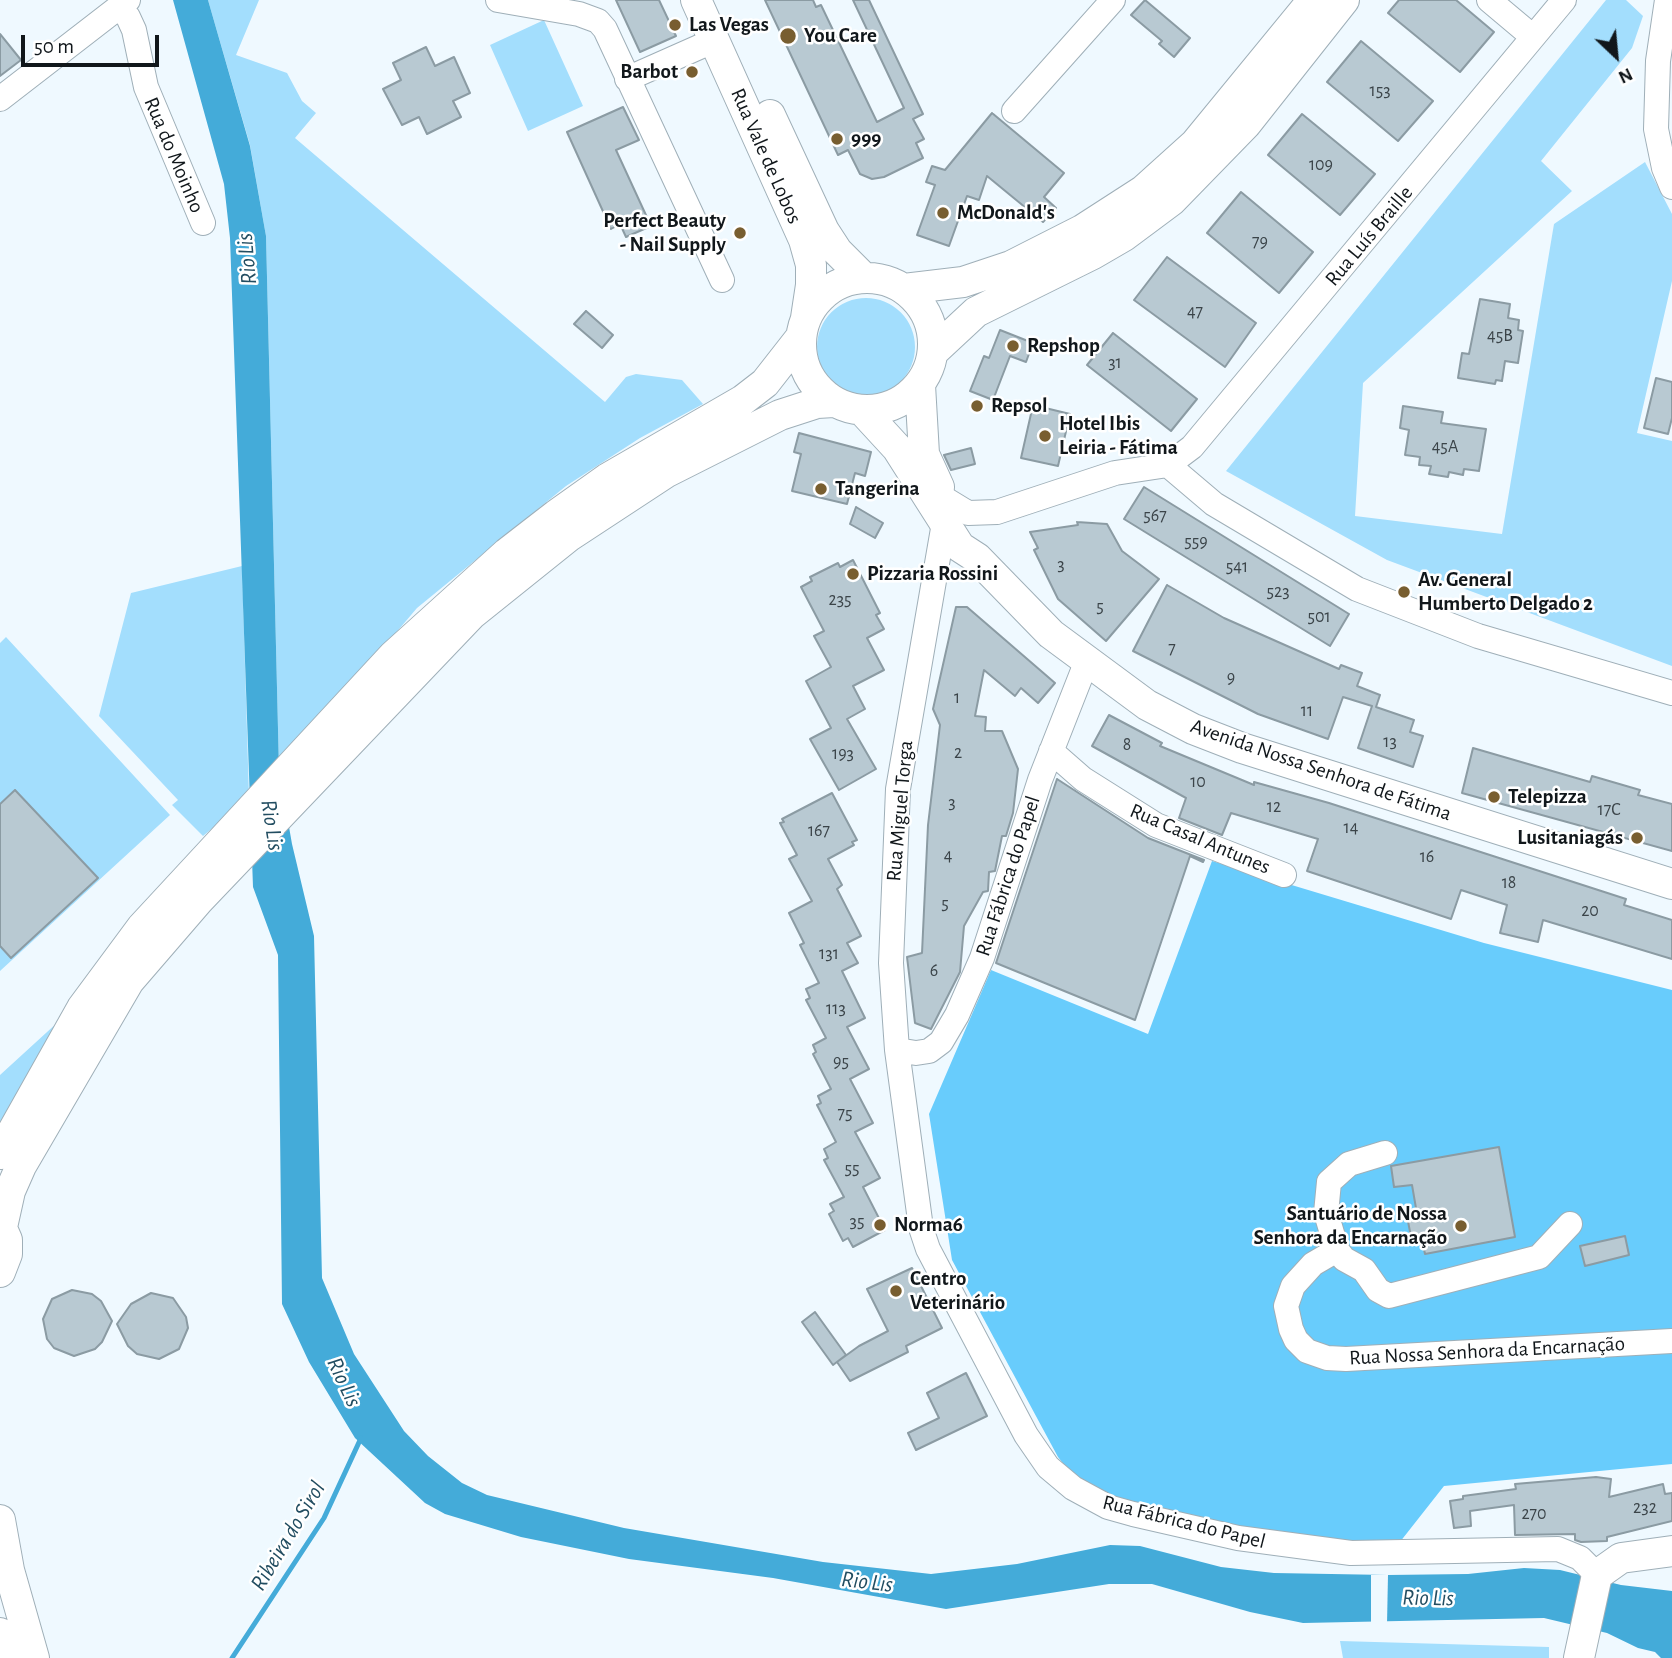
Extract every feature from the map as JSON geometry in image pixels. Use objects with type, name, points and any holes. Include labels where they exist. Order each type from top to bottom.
[{"type":"main road","name":"Rua Vale de Lobos","points":[[696,0],[804,240],[811,265],[811,285],[804,328]]},
{"type":"main road","name":"Rua Vale de Lobos","points":[[718,0],[824,231],[836,251],[863,278]]},
{"type":"main road","points":[[904,289],[963,282],[1011,266],[1082,230],[1144,190],[1195,144],[1313,0]]},
{"type":"main road","points":[[0,1154],[54,1056],[109,970],[142,927],[229,850],[339,734],[472,614],[568,537],[655,479],[748,429],[804,406],[893,405],[920,385],[933,352],[976,312],[1093,254],[1141,225],[1171,201],[1246,124],[1344,0]]},
{"type":"main road","points":[[339,734],[393,656],[507,553],[608,478],[743,400],[765,383],[829,290],[863,278],[889,282],[904,289],[918,303],[928,320],[933,352]]},
{"type":"main road","points":[[804,328],[802,356],[808,374],[819,390],[848,406]]},
{"type":"main road","name":"Avenida Nossa Senhora de Fátima","points":[[920,385],[919,415],[925,454],[960,547],[977,558],[1026,611],[1086,663],[1147,705],[1217,738],[1342,782],[1672,884]]},
{"type":"main road","name":"Avenida Nossa Senhora de Fátima","points":[[848,406],[897,448],[945,511]]},
{"type":"main road","points":[[0,1272],[7,1254],[1,1226],[10,1191],[21,1166],[102,1023],[229,850]]},
{"type":"main road","points":[[0,1520],[9,1570],[34,1658]]},
{"type":"main road","points":[[1581,1649],[1597,1575],[1621,1558],[1672,1551]]},
{"type":"main road","points":[[0,1633],[8,1658]]},
{"type":"street","points":[[498,0],[579,14],[598,21],[722,280]]},
{"type":"street","points":[[1014,111],[1113,0]]},
{"type":"street","points":[[1489,0],[1533,37]]},
{"type":"street","name":"Rua Luís Braille","points":[[1168,466],[1209,430],[1564,0]]},
{"type":"street","points":[[1667,0],[1658,61],[1656,129],[1664,169],[1672,187]]},
{"type":"street","points":[[0,99],[114,7]]},
{"type":"street","name":"Rua do Moinho","points":[[114,7],[134,30],[146,88],[203,223]]},
{"type":"street","points":[[627,79],[715,40]]},
{"type":"street","points":[[945,511],[997,512],[1115,473],[1168,466],[1214,504],[1357,589],[1478,636],[1672,693]]},
{"type":"street","name":"Rua Miguel Torga","points":[[902,1101],[891,963],[898,789],[945,511]]},
{"type":"street","name":"Rua Fábrica do Papel","points":[[897,1050],[916,1054],[929,1051],[941,1042],[957,1015],[982,958],[1051,751],[1086,663]]},
{"type":"street","name":"Rua Casal Antunes","points":[[1051,751],[1104,793],[1156,825],[1284,875]]},
{"type":"street","name":"Rua Fábrica do Papel","points":[[902,1101],[921,1228],[928,1249],[1026,1435],[1048,1467],[1073,1488],[1108,1507],[1133,1514],[1283,1545],[1351,1553],[1558,1549],[1580,1558],[1597,1575]]},
{"type":"street","points":[[1385,1153],[1349,1164],[1329,1182],[1326,1213],[1336,1250],[1344,1259],[1364,1270],[1378,1290],[1389,1296],[1539,1257],[1570,1224]]},
{"type":"street","name":"Rua Nossa Senhora da Encarnação","points":[[1336,1250],[1303,1274],[1286,1306],[1296,1340],[1307,1351],[1327,1358],[1372,1360],[1672,1341]]},
{"type":"shaded area","points":[[208,0],[259,0],[236,55],[287,73],[302,101],[316,113],[295,138],[605,402],[626,377],[636,374],[682,380],[703,404],[640,438],[566,486],[417,608],[279,770],[266,236],[250,145]]},
{"type":"shaded area","points":[[1606,0],[1626,0],[1643,16],[1632,48],[1541,161],[1572,191],[1363,383],[1355,516],[1502,534],[1554,224],[1645,162],[1672,214],[1672,281],[1637,433],[1672,441],[1672,666],[1387,560],[1226,471]]},
{"type":"shaded area","points":[[544,20],[583,106],[528,131],[490,45]]},
{"type":"shaded area","points":[[856,298],[876,298],[901,312],[912,328],[915,347],[912,366],[901,382],[876,396],[856,396],[839,388],[825,374],[817,357],[817,337],[825,320],[839,306]]},
{"type":"shaded area","points":[[242,566],[249,798],[203,836],[172,805],[178,800],[99,716],[131,593]]},
{"type":"shaded area","points":[[6,637],[170,815],[0,971],[0,643]]},
{"type":"shaded area","points":[[1212,861],[1484,943],[1672,990],[1672,1464],[1444,1486],[1396,1547],[1291,1536],[1130,1508],[1070,1472],[1058,1457],[952,1260],[929,1114],[991,970],[1148,1034]]},
{"type":"shaded area","points":[[58,1022],[0,1126],[0,1075]]},
{"type":"shaded area","points":[[1340,1641],[1549,1647],[1549,1658],[1343,1658]]},
{"type":"water","name":"Rio Lis","points":[[173,0],[208,0],[250,146],[266,236],[279,770],[292,844],[314,936],[322,1278],[354,1354],[404,1431],[428,1456],[462,1483],[487,1495],[624,1528],[823,1562],[931,1574],[1017,1564],[1110,1545],[1140,1546],[1221,1567],[1274,1573],[1388,1575],[1468,1574],[1524,1568],[1560,1570],[1621,1585],[1672,1591],[1672,1658],[1661,1658],[1655,1652],[1638,1648],[1607,1633],[1544,1618],[1303,1623],[1250,1612],[1152,1584],[1109,1584],[946,1609],[773,1578],[629,1559],[521,1537],[445,1514],[425,1503],[355,1438],[309,1362],[282,1304],[278,955],[253,887],[230,238],[224,184]]},
{"type":"pier","points":[[1371,1575],[1388,1575],[1387,1624],[1371,1624]]},
{"type":"building","points":[[616,0],[659,0],[676,36],[640,52]]},
{"type":"building","points":[[765,0],[813,0],[816,7],[821,5],[877,122],[904,108],[853,0],[869,0],[923,114],[913,119],[924,139],[916,143],[923,158],[884,177],[872,179],[860,174],[848,150],[838,155]]},
{"type":"building","points":[[1145,0],[1190,38],[1174,57],[1159,44],[1162,41],[1131,15]]},
{"type":"building","points":[[1399,0],[1456,0],[1494,32],[1460,72],[1388,13]]},
{"type":"building","points":[[0,34],[21,60],[0,76]]},
{"type":"building","points":[[1361,41],[1433,101],[1398,141],[1327,82]]},
{"type":"building","points":[[426,47],[435,66],[454,57],[470,93],[453,101],[461,117],[427,134],[419,117],[402,125],[383,89],[401,80],[393,63]]},
{"type":"building","points":[[623,107],[639,140],[616,150],[651,226],[626,237],[620,224],[611,229],[567,132]]},
{"type":"building","points":[[992,113],[1064,173],[1044,197],[1056,208],[1043,222],[987,176],[979,200],[967,196],[949,246],[917,235],[935,185],[926,182],[932,166],[945,170]]},
{"type":"building","points":[[1302,114],[1375,174],[1340,215],[1268,155]]},
{"type":"building","points":[[1241,192],[1313,252],[1279,293],[1207,233]]},
{"type":"building","points":[[1167,257],[1256,323],[1225,367],[1134,300]]},
{"type":"building","points":[[1480,299],[1510,304],[1508,318],[1519,320],[1518,330],[1523,331],[1518,363],[1505,361],[1502,381],[1496,380],[1495,384],[1458,378],[1462,353],[1469,354]]},
{"type":"building","points":[[586,311],[613,335],[602,348],[574,324]]},
{"type":"building","points":[[1000,330],[1033,343],[1026,362],[1010,356],[993,400],[970,391],[984,356],[989,358]]},
{"type":"building","points":[[1113,333],[1197,399],[1171,431],[1087,365]]},
{"type":"building","points":[[1656,378],[1672,382],[1672,418],[1668,434],[1644,428]]},
{"type":"building","name":"Hotel Ibis Leiria - Fátima","points":[[1033,405],[1070,414],[1058,466],[1021,458]]},
{"type":"building","points":[[1403,406],[1443,412],[1441,423],[1486,429],[1479,471],[1464,469],[1463,475],[1449,472],[1448,477],[1429,474],[1431,466],[1419,465],[1420,457],[1405,455],[1409,430],[1400,428]]},
{"type":"building","points":[[799,433],[871,452],[865,476],[855,473],[847,504],[792,491],[801,454],[794,452]]},
{"type":"building","points":[[971,448],[975,464],[951,470],[944,455]]},
{"type":"building","points":[[1144,487],[1349,614],[1330,646],[1124,519]]},
{"type":"building","points":[[856,507],[883,523],[875,538],[850,524]]},
{"type":"building","points":[[1077,522],[1107,524],[1122,551],[1159,579],[1106,641],[1058,599],[1034,550],[1038,548],[1030,532],[1078,525]]},
{"type":"building","points":[[853,560],[880,613],[876,615],[884,629],[867,638],[884,670],[853,686],[865,709],[847,719],[876,769],[839,790],[810,739],[831,728],[806,681],[831,667],[814,636],[824,631],[801,587],[812,581],[810,577],[838,563],[840,567]]},
{"type":"building","points":[[1167,585],[1224,618],[1339,669],[1341,665],[1362,673],[1357,686],[1380,695],[1376,707],[1414,720],[1410,732],[1423,736],[1413,767],[1358,748],[1372,706],[1343,697],[1328,739],[1258,714],[1133,651]]},
{"type":"building","points":[[956,607],[967,607],[1055,683],[1038,703],[1021,688],[1015,696],[984,670],[975,716],[986,717],[985,731],[1002,731],[1018,769],[1013,813],[1006,836],[1002,836],[995,871],[989,872],[988,891],[983,892],[964,926],[960,972],[931,1029],[915,1023],[907,957],[922,953],[928,825],[940,725],[933,709]]},
{"type":"building","points":[[1109,715],[1162,743],[1160,746],[1254,785],[1254,782],[1329,803],[1626,899],[1624,905],[1672,920],[1672,959],[1543,920],[1538,942],[1500,933],[1507,905],[1461,890],[1451,919],[1307,871],[1318,839],[1231,813],[1222,835],[1179,818],[1186,798],[1092,746]]},
{"type":"building","points":[[1473,748],[1590,782],[1592,776],[1640,790],[1638,795],[1672,804],[1672,851],[1462,793]]},
{"type":"building","points":[[1057,779],[1148,838],[1204,860],[1203,862],[1190,856],[1135,1020],[996,963]]},
{"type":"building","points":[[15,790],[98,878],[11,958],[0,946],[0,804]]},
{"type":"building","points":[[832,793],[857,840],[852,842],[854,845],[828,859],[842,885],[837,889],[861,936],[847,943],[858,963],[842,971],[865,1018],[847,1027],[869,1069],[850,1079],[873,1123],[855,1132],[880,1178],[863,1187],[885,1230],[853,1247],[848,1238],[843,1241],[829,1214],[834,1211],[830,1204],[844,1197],[824,1160],[828,1158],[824,1149],[836,1142],[817,1105],[821,1103],[818,1096],[831,1089],[813,1054],[816,1052],[813,1045],[826,1038],[806,1000],[810,998],[806,989],[819,983],[800,945],[804,943],[789,913],[812,901],[789,859],[797,855],[780,823],[784,822],[782,819]]},
{"type":"building","name":"Santuário de Nossa Senhora da Encarnação","points":[[1499,1147],[1515,1237],[1425,1254],[1421,1235],[1411,1237],[1407,1216],[1417,1214],[1412,1185],[1394,1187],[1391,1166]]},
{"type":"building","points":[[1625,1236],[1629,1255],[1585,1266],[1580,1246]]},
{"type":"building","points":[[912,1268],[942,1328],[906,1346],[908,1352],[850,1381],[837,1362],[859,1346],[888,1331],[867,1289]]},
{"type":"building","points":[[72,1290],[92,1294],[101,1301],[112,1321],[102,1342],[95,1349],[74,1356],[54,1348],[47,1339],[43,1319],[52,1299]]},
{"type":"building","points":[[151,1293],[173,1298],[186,1317],[188,1328],[179,1349],[159,1359],[137,1354],[128,1346],[117,1324],[131,1304]]},
{"type":"building","points":[[815,1312],[846,1355],[833,1365],[802,1322]]},
{"type":"building","points":[[966,1373],[987,1416],[916,1450],[908,1433],[939,1418],[927,1393]]},
{"type":"building","points":[[1596,1477],[1611,1479],[1609,1497],[1663,1484],[1665,1494],[1672,1493],[1672,1521],[1607,1537],[1607,1541],[1581,1542],[1575,1540],[1575,1534],[1515,1535],[1514,1505],[1470,1511],[1471,1526],[1454,1528],[1450,1501],[1463,1499],[1463,1496],[1516,1489],[1515,1484]]},
{"type":"waterway","name":"Ribeira do Sirol","points":[[232,1658],[324,1518],[361,1438]]},
{"type":"place","name":"Las Vegas","points":[[675,25]]},
{"type":"place","name":"You Care","points":[[788,36]]},
{"type":"place","name":"Barbot","points":[[692,72]]},
{"type":"place","name":"999","points":[[837,139]]},
{"type":"place","name":"McDonald's","points":[[943,213]]},
{"type":"place","name":"Perfect Beauty - Nail Supply","points":[[740,233]]},
{"type":"place","name":"Repshop","points":[[1013,346]]},
{"type":"place","name":"Repsol","points":[[977,406]]},
{"type":"place","name":"Hotel Ibis Leiria - Fátima","points":[[1045,436]]},
{"type":"place","name":"Tangerina","points":[[821,489]]},
{"type":"place","name":"Pizzaria Rossini","points":[[853,574]]},
{"type":"place","name":"Av. General Humberto Delgado 2","points":[[1404,592]]},
{"type":"place","name":"Telepizza","points":[[1494,797]]},
{"type":"place","name":"Lusitaniagás","points":[[1637,838]]},
{"type":"place","name":"Norma6","points":[[880,1225]]},
{"type":"place","name":"Santuário de Nossa Senhora da Encarnação","points":[[1461,1226]]},
{"type":"place","name":"Centro Veterinário","points":[[896,1291]]}]
